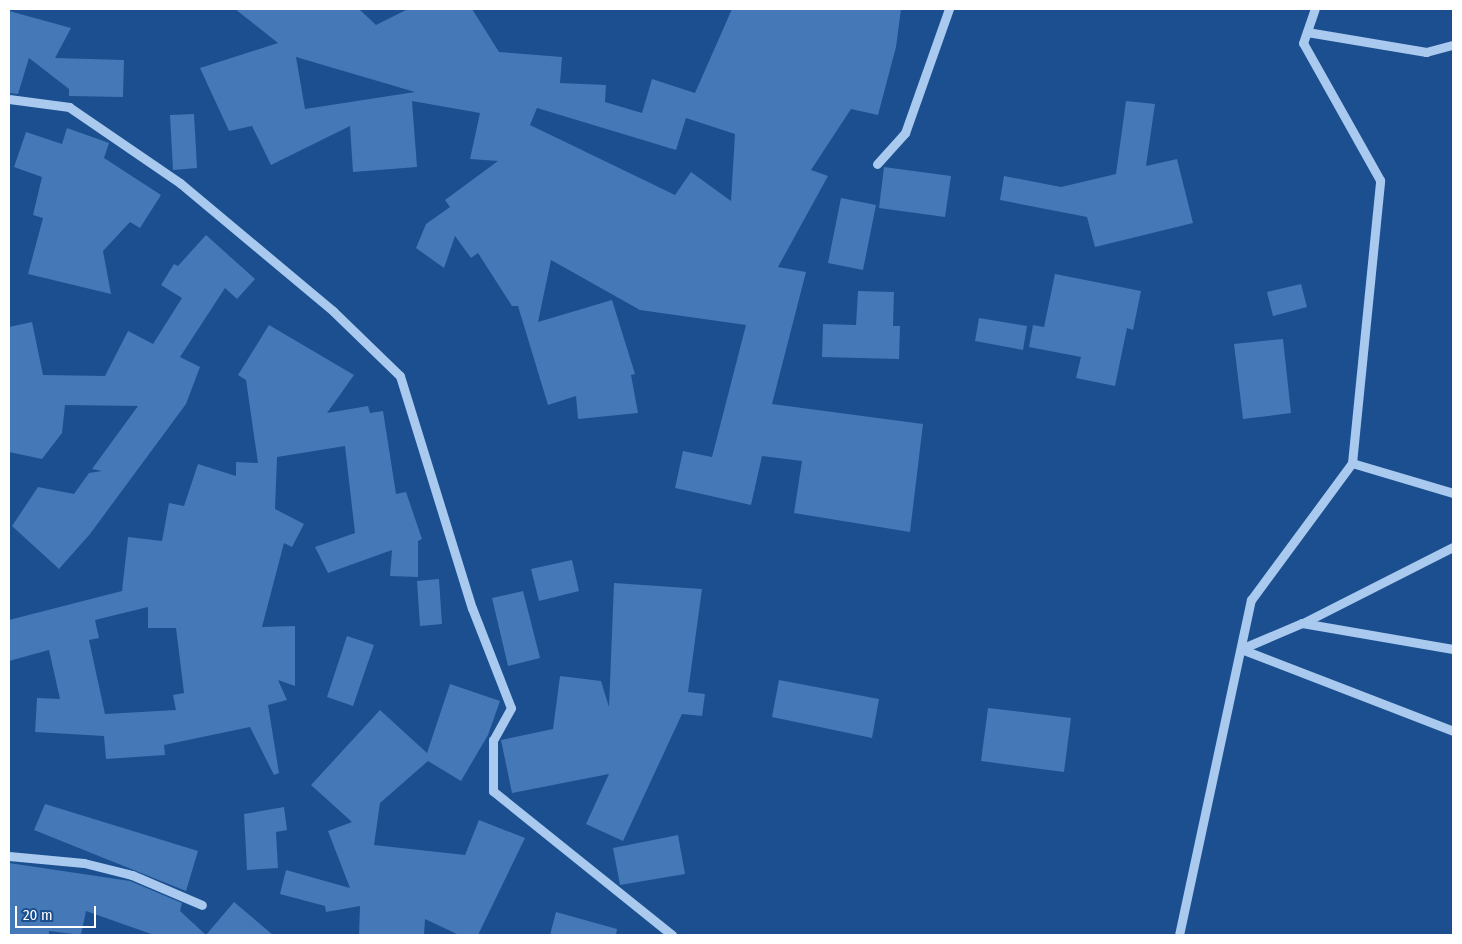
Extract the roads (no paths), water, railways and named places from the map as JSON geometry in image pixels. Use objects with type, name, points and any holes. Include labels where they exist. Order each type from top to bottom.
[{"type":"street","points":[[877,164],[905,133],[938,50],[949,9]]},
{"type":"street","points":[[1179,935],[1251,600],[1352,463],[1380,180],[1303,43],[1315,9]]},
{"type":"street","points":[[1307,32],[1426,52],[1453,45]]},
{"type":"street","points":[[9,99],[69,107],[180,183],[333,311],[400,376],[472,608],[511,708],[492,740],[493,791],[672,935]]},
{"type":"street","points":[[1352,463],[1453,493]]},
{"type":"street","points":[[1241,648],[1302,623],[1453,547]]},
{"type":"street","points":[[1302,623],[1453,649]]},
{"type":"street","points":[[1241,648],[1453,730]]},
{"type":"street","points":[[9,856],[84,863],[132,875],[202,906]]}]
